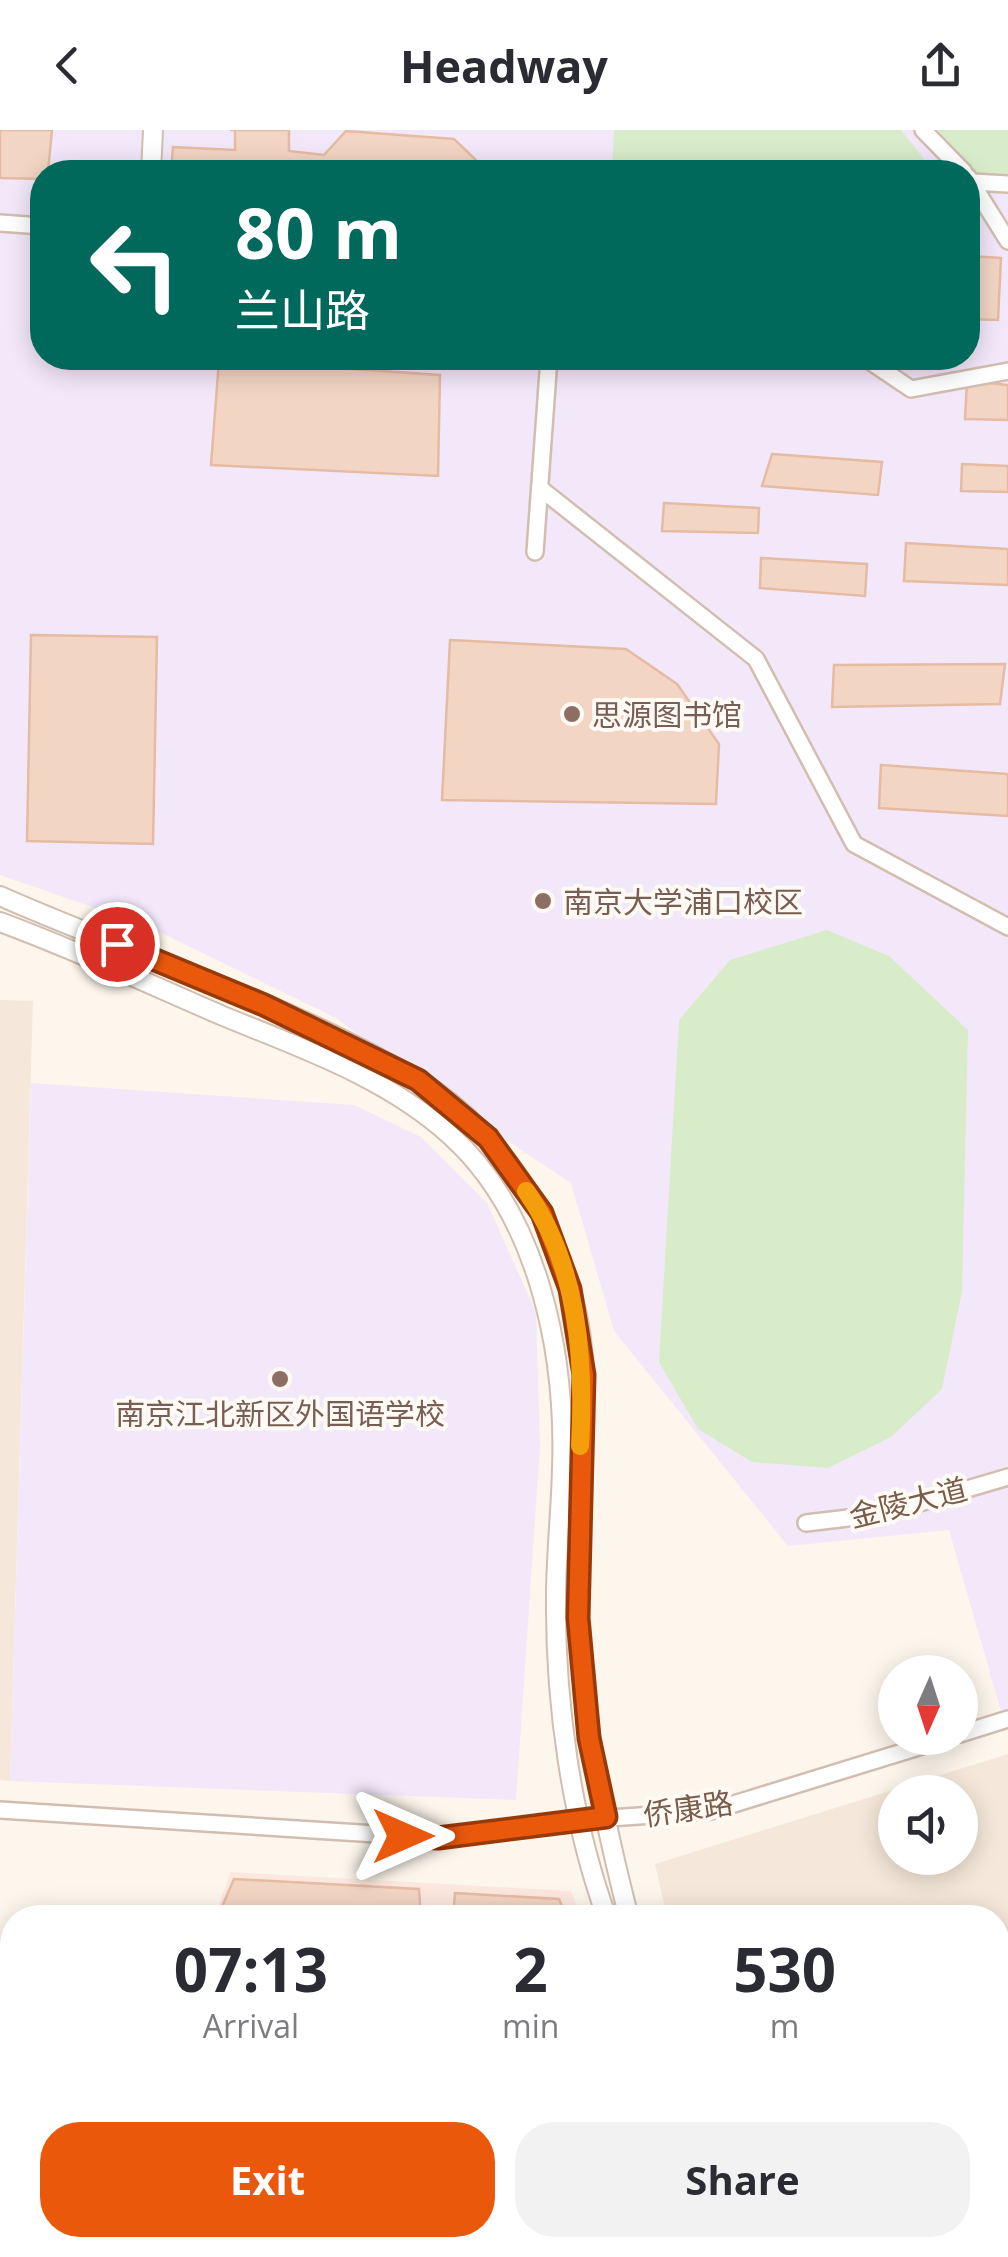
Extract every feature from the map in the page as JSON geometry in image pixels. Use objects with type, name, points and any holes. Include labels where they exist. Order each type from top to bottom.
[{"type":"street","points":[[152,160],[153,130]]},
{"type":"street","points":[[923,130],[952,160]]},
{"type":"street","points":[[980,179],[1008,184]]},
{"type":"street","points":[[980,196],[1008,241]]},
{"type":"street","points":[[0,223],[30,225]]},
{"type":"street","points":[[535,552],[548,370]]},
{"type":"street","points":[[883,370],[911,389],[1008,370]]},
{"type":"street","points":[[541,489],[756,658],[854,844],[1008,927]]},
{"type":"street","points":[[0,896],[264,1005],[418,1080],[488,1138],[542,1213],[570,1289],[584,1375],[578,1618],[589,1738],[627,1905]]},
{"type":"street","points":[[0,922],[359,1073],[450,1135],[496,1190],[529,1254],[551,1328],[562,1394],[556,1598],[560,1690],[581,1820],[604,1905]]},
{"type":"street","name":"金陵大道","points":[[806,1523],[882,1514],[1008,1477]]},
{"type":"street","points":[[978,1728],[1008,1719]]},
{"type":"street","name":"侨康路","points":[[0,1810],[438,1838],[606,1817],[711,1811],[893,1755]]},
{"type":"shaded area","name":"南京大学浦口校区","points":[[0,130],[1008,130],[1008,1709],[1001,1711],[949,1530],[788,1546],[614,1331],[571,1183],[435,1093],[336,1018],[147,926],[0,875]]},
{"type":"shaded area","points":[[0,1000],[33,1001],[10,1781],[0,1780]]},
{"type":"shaded area","name":"南京江北新区外国语学校","points":[[31,1083],[354,1105],[421,1137],[487,1203],[536,1312],[540,1446],[516,1800],[10,1781]]},
{"type":"shaded area","points":[[1008,1754],[1008,1905],[664,1905],[655,1864],[878,1795],[878,1875],[978,1875],[978,1775],[941,1775]]},
{"type":"shaded area","points":[[231,1872],[571,1891],[576,1905],[219,1905]]},
{"type":"green space","points":[[614,130],[901,130],[925,160],[613,160]]},
{"type":"green space","points":[[929,130],[1008,130],[1008,180],[980,178],[980,160],[958,160]]},
{"type":"green space","points":[[827,930],[889,956],[968,1030],[962,1292],[942,1389],[891,1437],[828,1468],[752,1462],[698,1429],[659,1362],[679,1020],[730,960]]},
{"type":"building","points":[[0,130],[52,130],[49,160],[30,160],[30,179],[0,178]]},
{"type":"building","points":[[235,130],[289,130],[289,151],[324,155],[346,131],[454,139],[476,160],[172,160],[173,147],[235,150]]},
{"type":"building","points":[[980,257],[1001,258],[998,320],[980,319]]},
{"type":"building","points":[[218,370],[366,370],[440,375],[438,476],[211,465]]},
{"type":"building","points":[[967,381],[1008,385],[1008,420],[965,419]]},
{"type":"building","points":[[772,454],[882,462],[878,495],[762,486]]},
{"type":"building","points":[[962,464],[1008,466],[1008,492],[961,491]]},
{"type":"building","points":[[664,503],[759,508],[758,533],[662,531]]},
{"type":"building","points":[[906,543],[1008,549],[1008,585],[904,581]]},
{"type":"building","points":[[761,558],[867,564],[865,596],[760,588]]},
{"type":"building","points":[[31,635],[157,637],[153,844],[27,841]]},
{"type":"building","name":"思源图书馆","points":[[450,640],[626,649],[677,684],[719,744],[716,804],[442,800]]},
{"type":"building","points":[[1005,664],[1000,704],[832,707],[834,665]]},
{"type":"building","points":[[881,765],[1008,774],[1008,816],[879,808]]},
{"type":"building","points":[[234,1879],[419,1889],[420,1905],[223,1905]]},
{"type":"building","points":[[455,1893],[559,1899],[562,1905],[454,1905]]},
{"type":"slow traffic","points":[[526,1191],[542,1213],[570,1289],[584,1375],[580,1446]]},
{"type":"place","name":"思源图书馆","points":[[572,714]]},
{"type":"place","name":"南京大学浦口校区","points":[[543,901]]},
{"type":"place","name":"南京江北新区外国语学校","points":[[280,1379]]},
{"type":"route","points":[[117,944],[264,1005],[418,1080],[488,1138],[542,1213],[570,1289],[584,1375],[578,1618],[589,1738],[606,1817],[438,1838],[403,1836]]}]
